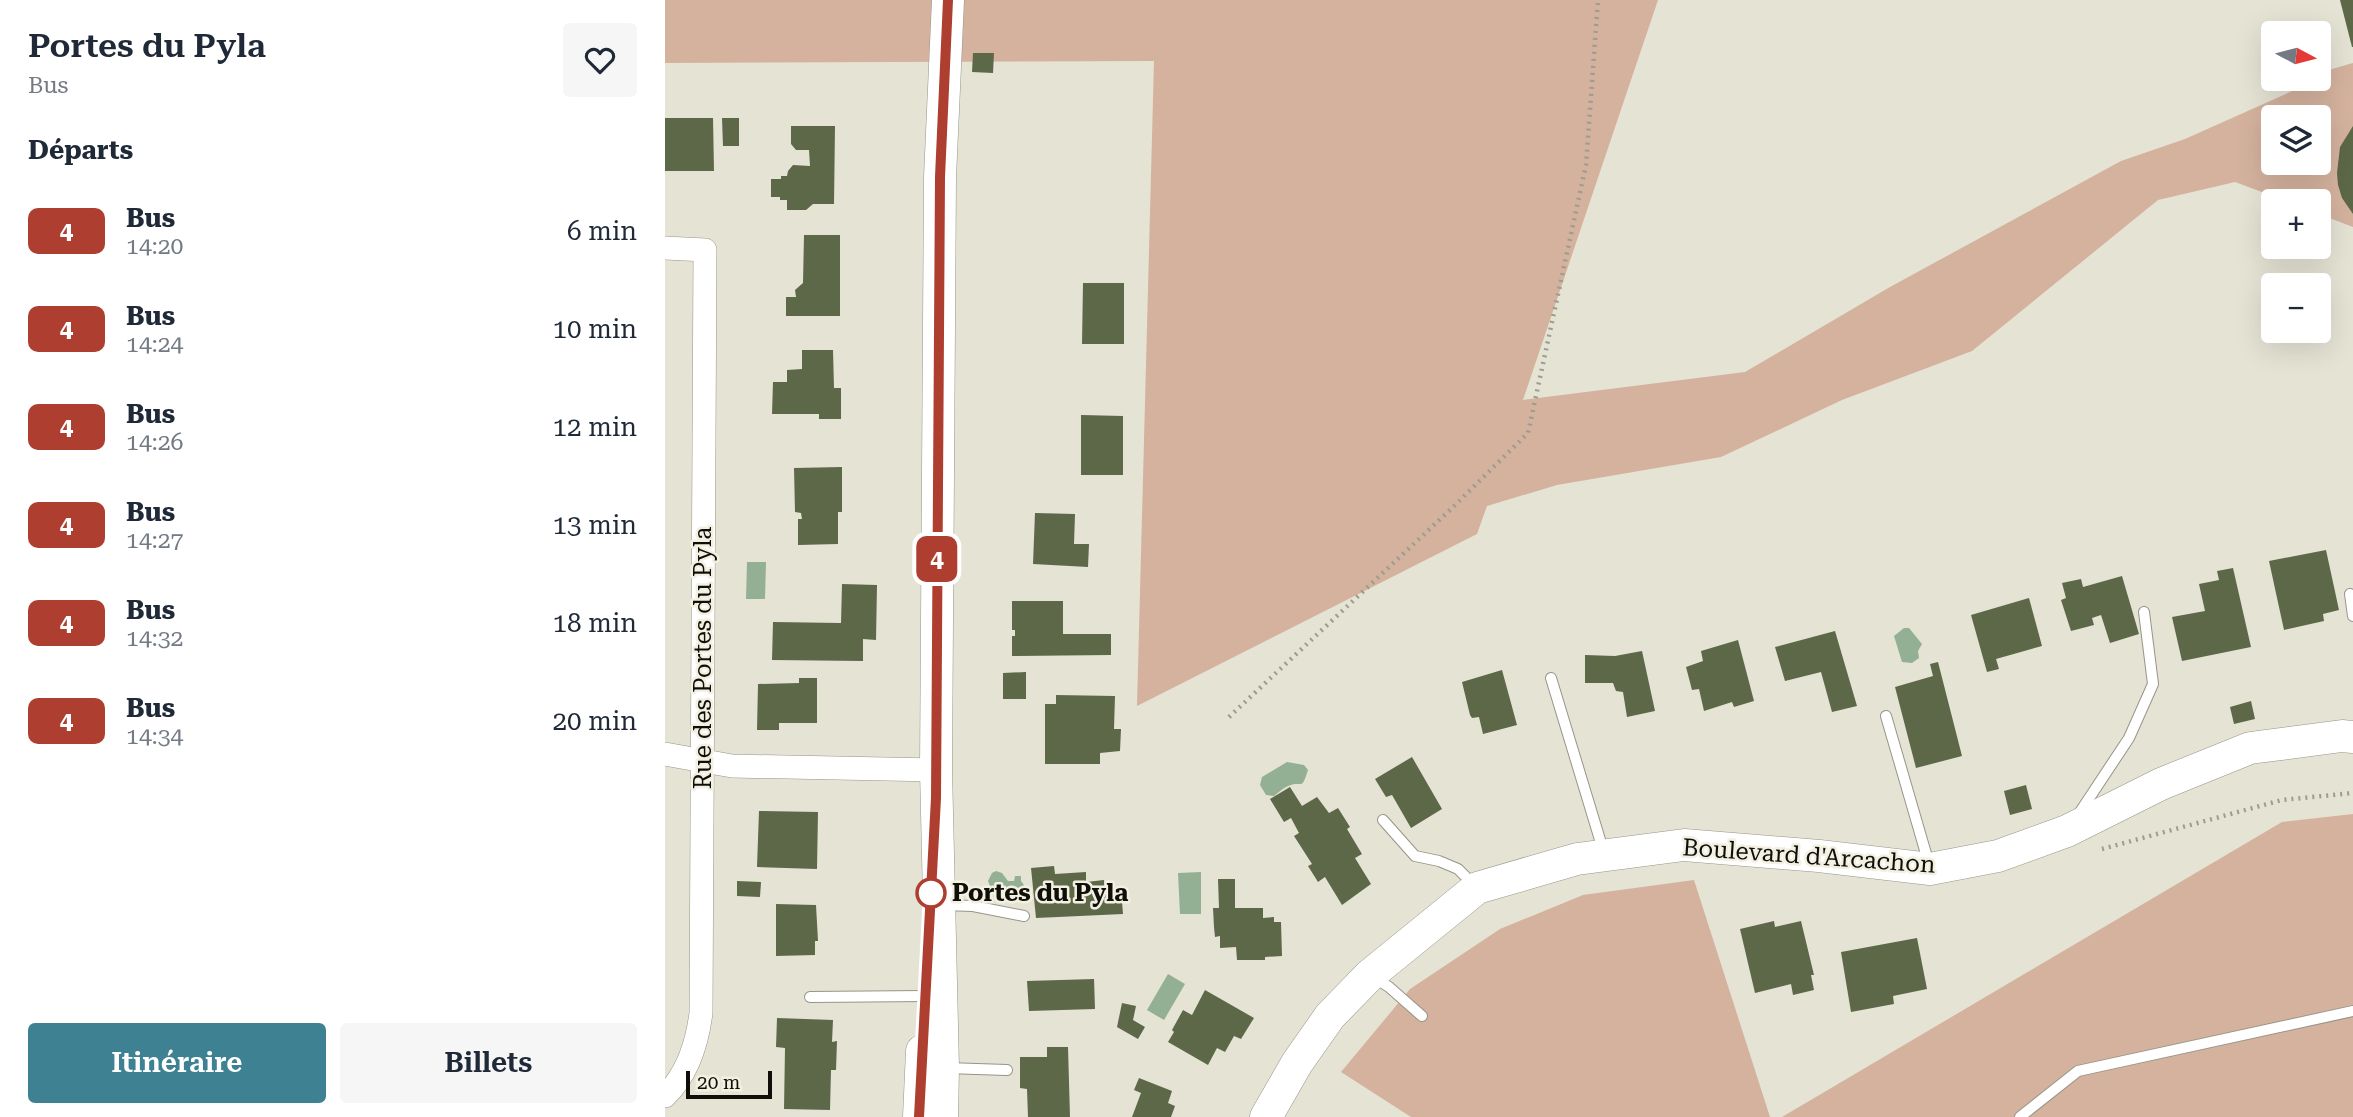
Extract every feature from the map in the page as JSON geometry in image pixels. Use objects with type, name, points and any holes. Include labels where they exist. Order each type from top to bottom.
[{"type":"main road","points":[[919,1117],[932,1068],[939,905],[936,784],[940,177],[948,0]]},
{"type":"main road","name":"Boulevard d'Arcachon","points":[[1266,1117],[1297,1063],[1330,1016],[1370,975],[1477,888],[1577,859],[1684,845],[1819,856],[1930,869],[1998,856],[2067,831],[2161,784],[2250,748],[2341,736],[2353,737]]},
{"type":"main road","points":[[936,784],[925,996],[932,1068],[942,1117]]},
{"type":"street","name":"Rue des Portes du Pyla","points":[[665,248],[705,250],[701,1013],[694,1051],[679,1079],[665,1096]]},
{"type":"street","points":[[665,754],[732,766],[936,784]]},
{"type":"lane","points":[[2350,594],[2353,616]]},
{"type":"lane","points":[[2067,831],[2129,738],[2153,684],[2144,612]]},
{"type":"lane","points":[[1551,678],[1605,855]]},
{"type":"lane","points":[[1886,716],[1930,869]]},
{"type":"lane","points":[[1383,820],[1415,856],[1439,861],[1458,869],[1477,888]]},
{"type":"lane","points":[[939,905],[973,906],[1024,916]]},
{"type":"lane","points":[[1370,975],[1389,987],[1422,1016]]},
{"type":"lane","points":[[810,997],[925,996]]},
{"type":"lane","points":[[2020,1117],[2078,1071],[2353,1011]]},
{"type":"lane","points":[[932,1068],[1007,1070]]},
{"type":"path","points":[[1229,717],[1450,510],[1528,433],[1586,165],[1598,0]]},
{"type":"path","points":[[2101,849],[2282,800],[2353,793]]},
{"type":"shaded area","points":[[665,0],[1658,0],[1523,400],[1745,372],[1890,287],[2121,161],[2185,139],[2292,91],[2331,91],[2331,70],[2353,63],[2353,227],[2331,219],[2331,189],[2261,189],[2261,192],[2235,182],[2158,200],[1972,351],[1842,400],[1721,457],[1557,485],[1487,506],[1477,534],[1137,706],[1154,61],[665,63]]},
{"type":"shaded area","points":[[747,562],[766,562],[765,599],[746,599]]},
{"type":"shaded area","points":[[1904,628],[1909,628],[1922,644],[1918,651],[1919,658],[1912,663],[1902,662],[1894,636]]},
{"type":"shaded area","points":[[1287,762],[1304,765],[1308,770],[1304,781],[1286,787],[1274,796],[1266,795],[1260,785],[1262,777]]},
{"type":"shaded area","points":[[2353,814],[2353,1117],[1782,1117],[2282,822]]},
{"type":"shaded area","points":[[996,871],[1002,873],[1008,881],[1014,881],[1015,876],[1021,876],[1024,885],[1019,894],[1007,898],[993,893],[988,881]]},
{"type":"shaded area","points":[[1201,872],[1201,914],[1180,914],[1178,873]]},
{"type":"shaded area","points":[[1694,880],[1770,1117],[1411,1117],[1341,1072],[1410,989],[1500,929],[1583,895]]},
{"type":"shaded area","points":[[1168,974],[1185,984],[1164,1020],[1147,1010]]},
{"type":"building","points":[[2340,0],[2353,0],[2353,47],[2352,47]]},
{"type":"building","points":[[973,53],[994,53],[993,73],[972,72]]},
{"type":"building","points":[[665,118],[713,118],[714,171],[665,171]]},
{"type":"building","points":[[722,118],[739,118],[739,146],[723,146]]},
{"type":"building","points":[[791,126],[835,126],[834,204],[813,204],[806,210],[787,210],[787,200],[771,197],[771,179],[787,176],[793,165],[810,166],[809,150],[796,150],[791,144]]},
{"type":"building","points":[[2353,126],[2353,214],[2342,198],[2337,173],[2340,147]]},
{"type":"building","points":[[804,235],[840,235],[840,316],[786,316],[786,297],[796,297],[795,290],[803,283]]},
{"type":"building","points":[[1083,283],[1124,283],[1124,344],[1082,344]]},
{"type":"building","points":[[802,350],[833,350],[834,388],[841,388],[841,419],[819,419],[819,414],[772,414],[773,382],[787,382],[787,370],[802,369]]},
{"type":"building","points":[[1081,415],[1123,416],[1123,475],[1081,475]]},
{"type":"building","points":[[842,467],[842,512],[838,512],[838,544],[798,545],[798,519],[802,519],[801,513],[795,512],[794,468]]},
{"type":"building","points":[[1035,513],[1075,514],[1074,544],[1089,544],[1088,567],[1033,564]]},
{"type":"building","points":[[2326,550],[2339,610],[2323,614],[2324,621],[2284,630],[2269,561]]},
{"type":"building","points":[[2233,568],[2251,647],[2182,661],[2172,617],[2205,611],[2199,584],[2219,580],[2217,571]]},
{"type":"building","points":[[2122,576],[2139,634],[2110,643],[2101,615],[2092,618],[2094,625],[2071,631],[2061,600],[2066,598],[2062,583],[2081,579],[2083,587]]},
{"type":"building","points":[[842,584],[877,585],[876,640],[863,639],[863,661],[772,660],[773,622],[841,623]]},
{"type":"building","points":[[2029,598],[2042,646],[1996,659],[1999,669],[1987,672],[1971,615]]},
{"type":"building","points":[[1012,601],[1063,601],[1063,634],[1111,634],[1111,655],[1012,656],[1012,636],[1015,636],[1015,630],[1012,630]]},
{"type":"building","points":[[1835,631],[1857,706],[1832,712],[1821,672],[1785,681],[1775,647]]},
{"type":"building","points":[[1738,640],[1754,701],[1734,707],[1732,702],[1704,711],[1699,689],[1692,690],[1686,667],[1703,661],[1701,651]]},
{"type":"building","points":[[1642,651],[1655,711],[1627,717],[1623,692],[1616,691],[1613,683],[1585,683],[1585,655],[1615,656]]},
{"type":"building","points":[[1938,662],[1962,756],[1916,768],[1895,687],[1933,676],[1930,664]]},
{"type":"building","points":[[1502,670],[1517,725],[1483,734],[1479,717],[1472,718],[1470,715],[1462,682]]},
{"type":"building","points":[[1026,672],[1026,699],[1003,699],[1003,673]]},
{"type":"building","points":[[799,678],[817,678],[817,723],[779,723],[779,730],[757,730],[758,684],[799,683]]},
{"type":"building","points":[[1056,695],[1115,696],[1114,729],[1121,729],[1120,751],[1100,753],[1100,764],[1045,764],[1045,704],[1056,704]]},
{"type":"building","points":[[2251,701],[2255,719],[2234,724],[2230,707]]},
{"type":"building","points":[[1412,757],[1442,809],[1411,828],[1392,795],[1386,797],[1375,779]]},
{"type":"building","points":[[2026,785],[2032,809],[2010,815],[2004,791]]},
{"type":"building","points":[[1290,787],[1302,806],[1317,797],[1329,813],[1338,808],[1362,854],[1355,858],[1371,884],[1342,905],[1325,877],[1318,882],[1308,866],[1312,864],[1294,836],[1299,833],[1291,818],[1284,822],[1270,799]]},
{"type":"building","points":[[759,811],[818,812],[817,869],[757,867]]},
{"type":"building","points":[[1054,866],[1055,874],[1086,872],[1086,882],[1104,880],[1105,890],[1121,889],[1123,914],[1036,918],[1031,868]]},
{"type":"building","points":[[1218,879],[1235,879],[1235,908],[1263,908],[1263,918],[1274,917],[1274,922],[1281,922],[1282,956],[1265,957],[1265,960],[1237,960],[1236,947],[1220,948],[1220,936],[1215,937],[1213,908],[1219,908]]},
{"type":"building","points":[[737,881],[761,882],[760,897],[737,896]]},
{"type":"building","points":[[776,904],[816,905],[818,941],[815,941],[815,955],[776,956]]},
{"type":"building","points":[[1774,921],[1775,927],[1801,921],[1814,975],[1811,975],[1814,990],[1793,995],[1791,984],[1755,993],[1740,929]]},
{"type":"building","points":[[1917,938],[1927,989],[1893,996],[1894,1004],[1851,1012],[1841,952]]},
{"type":"building","points":[[1094,979],[1095,1009],[1029,1011],[1027,981]]},
{"type":"building","points":[[1205,990],[1254,1018],[1241,1039],[1234,1036],[1225,1052],[1217,1048],[1208,1065],[1168,1042],[1183,1010],[1192,1015]]},
{"type":"building","points":[[1122,1003],[1136,1006],[1133,1020],[1145,1027],[1138,1039],[1117,1027]]},
{"type":"building","points":[[777,1018],[833,1020],[832,1042],[837,1041],[836,1070],[831,1070],[830,1110],[784,1109],[785,1048],[776,1047]]},
{"type":"building","points":[[1047,1047],[1068,1047],[1070,1117],[1028,1117],[1027,1089],[1020,1088],[1020,1057],[1047,1057]]},
{"type":"building","points":[[1139,1078],[1172,1091],[1168,1103],[1175,1106],[1171,1117],[1132,1117],[1141,1093],[1134,1090]]},
{"type":"bus line","name":"4","points":[[919,1117],[936,798],[940,177],[948,0]]},
{"type":"place","name":"Portes du Pyla","points":[[931,893]]}]
